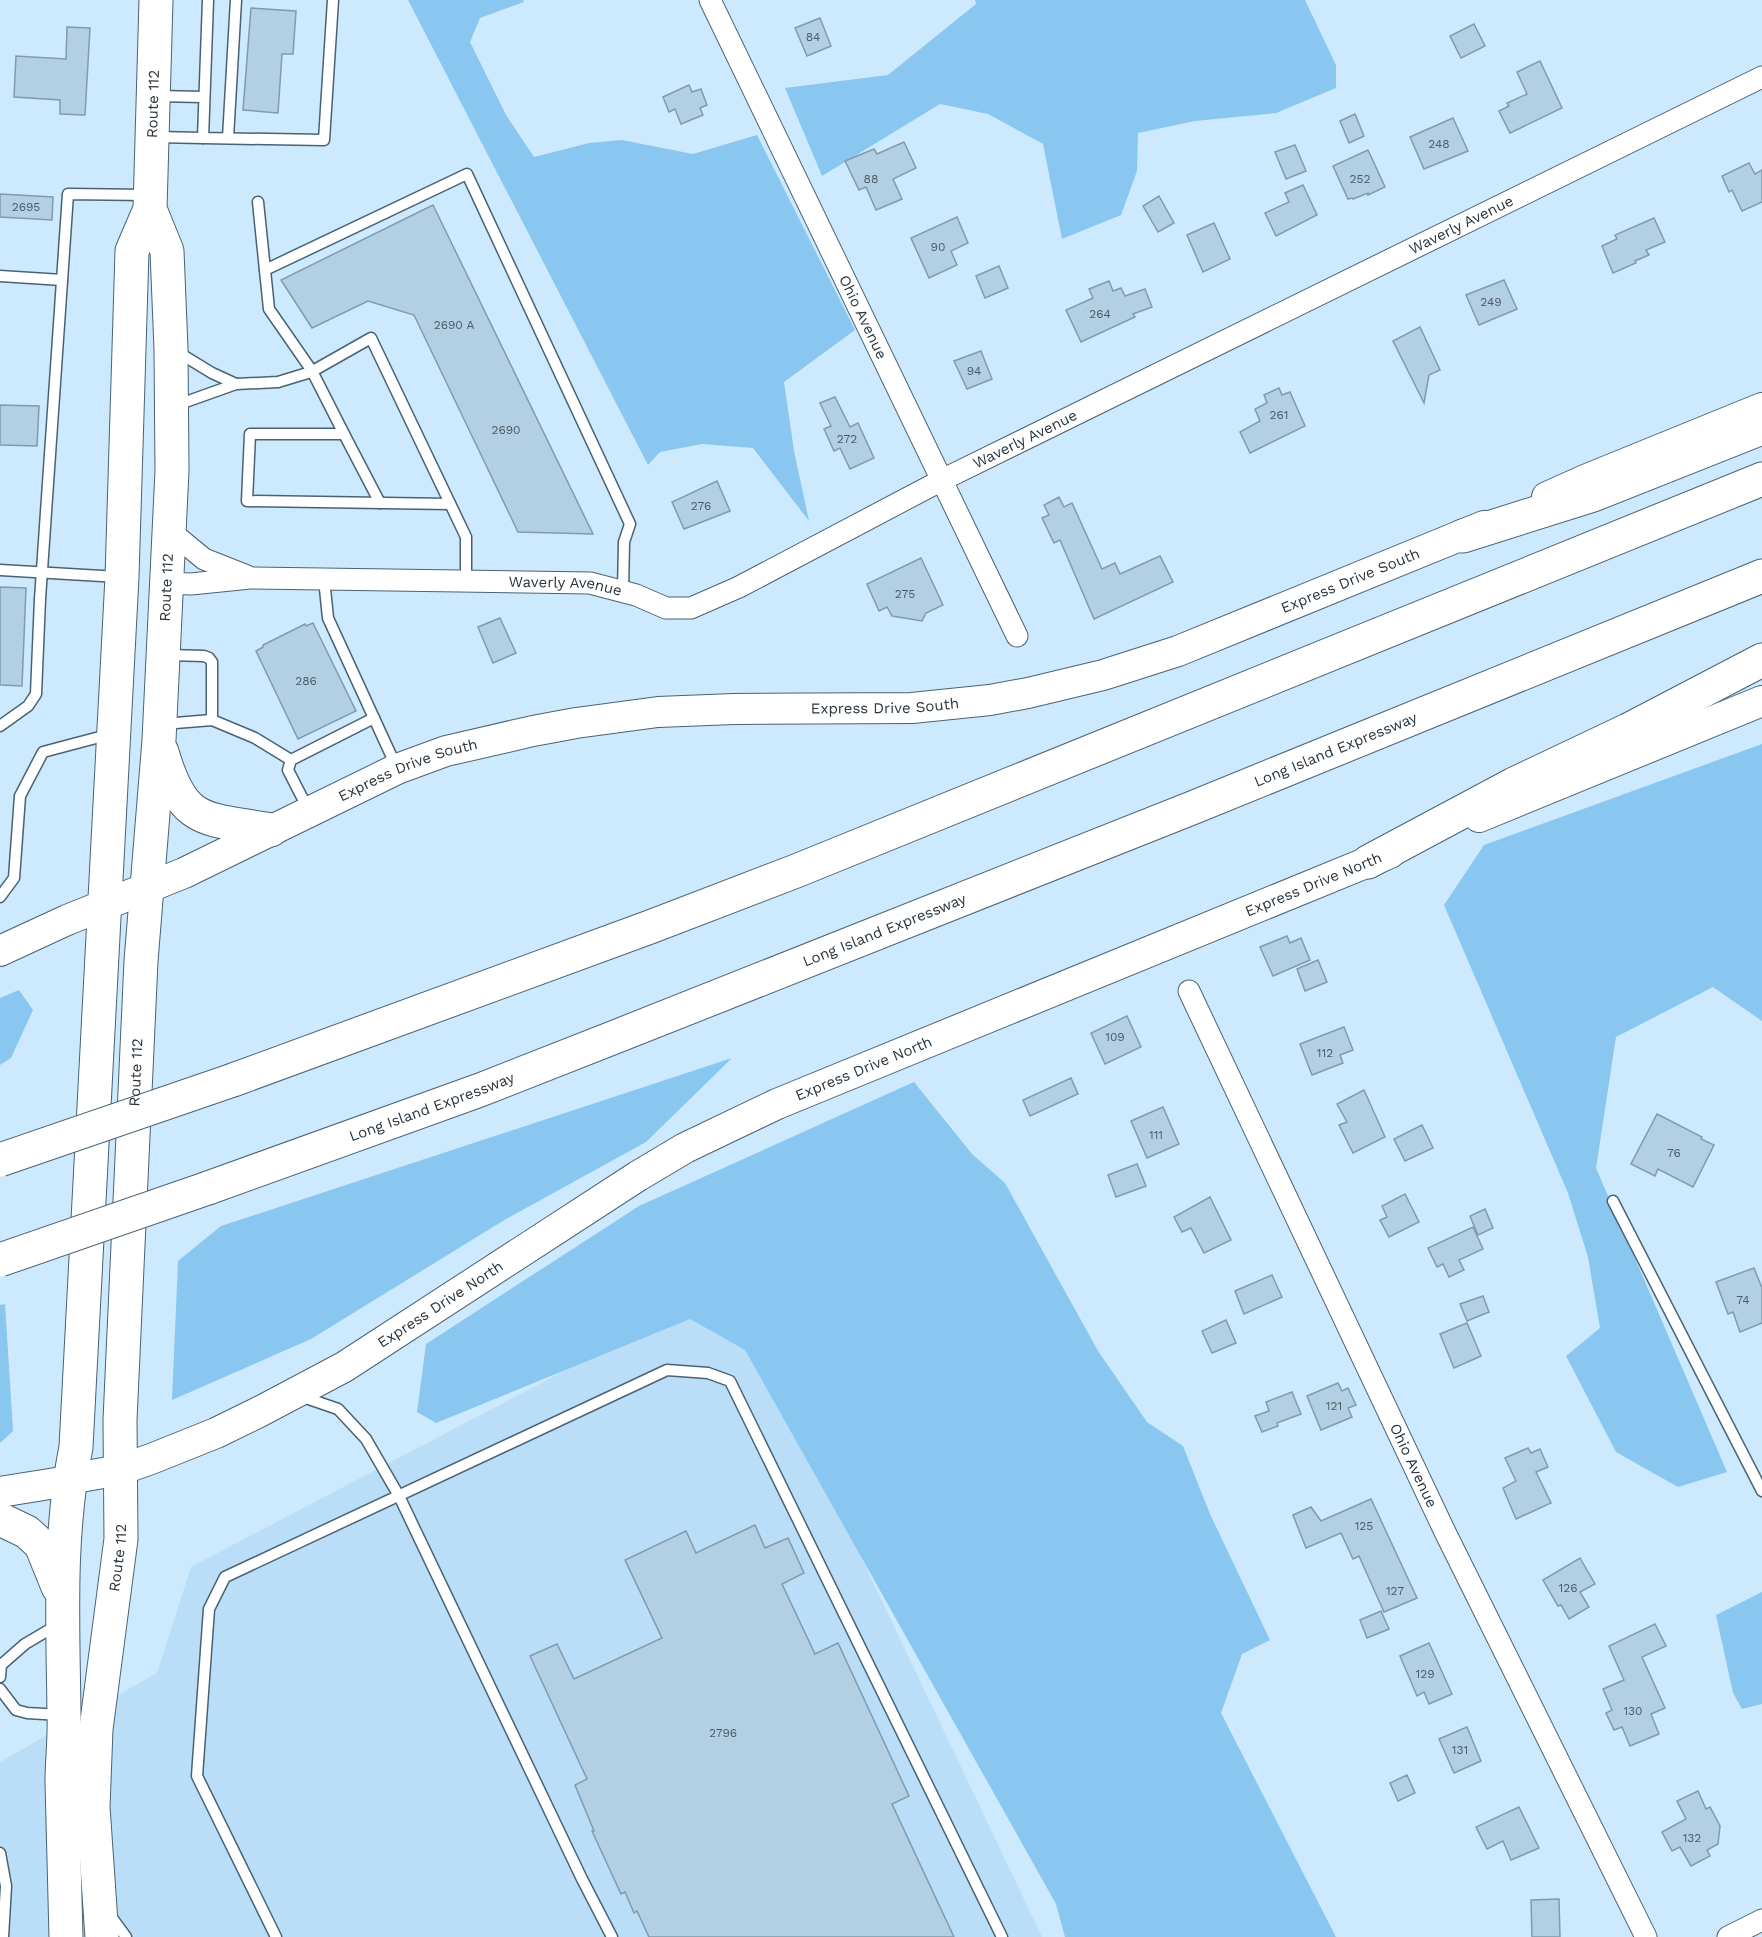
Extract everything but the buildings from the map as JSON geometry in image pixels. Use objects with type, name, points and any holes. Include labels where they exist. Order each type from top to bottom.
[{"type":"main road","name":"Route 112","points":[[66,1937],[62,1780],[63,1535],[69,1479],[76,1447],[122,577],[128,446],[132,251],[151,202],[156,0]]},
{"type":"main road","name":"Route 112","points":[[102,1937],[93,1807],[96,1729],[121,1539],[121,1384],[141,972],[159,732],[172,471],[167,251],[151,202]]},
{"type":"main road","name":"Express Drive South","points":[[0,951],[67,920],[184,873],[397,769],[446,751],[532,731],[619,716],[698,710],[912,708],[980,701],[1028,693],[1141,665],[1463,536],[1585,480],[1762,408]]},
{"type":"main road","points":[[1463,536],[1593,495],[1762,428]]},
{"type":"main road","points":[[128,446],[142,544],[151,568],[166,583]]},
{"type":"main road","points":[[0,1160],[233,1080],[796,871],[1762,479]]},
{"type":"main road","name":"Long Island Expressway","points":[[0,1260],[480,1090],[1180,812],[1762,576]]},
{"type":"main road","points":[[1368,862],[1514,784],[1647,721],[1762,660]]},
{"type":"main road","name":"Express Drive North","points":[[0,1492],[120,1470],[216,1433],[294,1394],[352,1361],[638,1176],[685,1148],[731,1125],[787,1100],[1762,701]]},
{"type":"main road","points":[[159,732],[173,785],[179,797],[192,811],[213,820],[271,830]]},
{"type":"main road","points":[[0,1519],[27,1532],[40,1545],[62,1610]]},
{"type":"street","name":"Ohio Avenue","points":[[710,0],[1017,636]]},
{"type":"street","name":"Waverly Avenue","points":[[166,583],[191,584],[250,578],[590,583],[636,595],[666,608],[691,608],[739,587],[942,480],[1762,76]]},
{"type":"street","name":"Waverly Avenue","points":[[170,531],[204,559],[250,578]]},
{"type":"street","name":"Ohio Avenue","points":[[1189,991],[1445,1532],[1646,1937]]},
{"type":"street","points":[[1728,1937],[1762,1920]]},
{"type":"lane","points":[[203,138],[208,0]]},
{"type":"lane","points":[[228,138],[236,0]]},
{"type":"lane","points":[[153,137],[324,140],[333,0]]},
{"type":"lane","points":[[153,96],[203,97]]},
{"type":"lane","points":[[265,270],[467,174],[630,524],[624,542],[623,591]]},
{"type":"lane","points":[[0,726],[28,706],[36,694],[42,572],[68,195],[151,202]]},
{"type":"lane","points":[[258,202],[269,309],[312,371],[380,503]]},
{"type":"lane","points":[[0,276],[62,280]]},
{"type":"lane","points":[[171,407],[236,384],[278,382],[312,371],[371,338],[466,537],[466,581]]},
{"type":"lane","points":[[171,349],[236,384]]},
{"type":"lane","points":[[344,434],[250,434],[247,501],[450,504]]},
{"type":"lane","points":[[0,570],[122,577]]},
{"type":"lane","points":[[324,579],[328,618],[397,769]]},
{"type":"lane","points":[[163,655],[209,658],[212,662],[212,720]]},
{"type":"lane","points":[[309,811],[288,770],[291,760],[374,718]]},
{"type":"lane","points":[[159,732],[212,720],[255,738],[291,760]]},
{"type":"lane","points":[[0,897],[14,878],[20,796],[43,752],[114,733]]},
{"type":"lane","points":[[1613,1202],[1762,1491]]},
{"type":"lane","points":[[276,1937],[197,1776],[209,1609],[225,1577],[667,1370],[708,1373],[730,1381],[1002,1937]]},
{"type":"lane","points":[[294,1394],[338,1409],[366,1439],[399,1496],[612,1937]]},
{"type":"lane","points":[[0,1677],[1,1665],[62,1610]]},
{"type":"lane","points":[[0,1689],[16,1710],[27,1713],[64,1715]]},
{"type":"lane","points":[[0,1854],[6,1886],[3,1937]]},
{"type":"lane","points":[[99,1887],[109,1914],[126,1937]]},
{"type":"shaded area","points":[[408,0],[523,0],[524,2],[480,18],[470,42],[506,115],[534,157],[589,143],[622,140],[693,154],[757,135],[855,330],[784,382],[794,451],[809,521],[753,448],[702,444],[660,452],[648,465]]},
{"type":"shaded area","points":[[975,0],[1305,0],[1336,65],[1336,88],[1276,113],[1195,121],[1138,133],[1137,171],[1121,215],[1062,239],[1043,144],[988,114],[940,104],[822,176],[785,88],[888,75],[976,4]]},
{"type":"shaded area","points":[[1762,744],[1762,1021],[1713,987],[1616,1037],[1596,1168],[1727,1472],[1678,1487],[1616,1452],[1566,1356],[1600,1328],[1588,1257],[1568,1193],[1444,905],[1484,845]]},
{"type":"shaded area","points":[[19,990],[33,1010],[11,1058],[0,1065],[0,998]]},
{"type":"shaded area","points":[[732,1058],[646,1142],[506,1219],[311,1339],[172,1400],[178,1261],[221,1226]]},
{"type":"shaded area","points":[[914,1082],[972,1154],[1005,1183],[1098,1351],[1147,1422],[1183,1446],[1210,1514],[1270,1640],[1242,1654],[1221,1713],[1336,1937],[1065,1937],[1056,1904],[745,1350],[690,1319],[436,1423],[417,1412],[426,1344],[639,1206]]},
{"type":"shaded area","points":[[5,1304],[13,1431],[0,1443],[0,1305]]},
{"type":"shaded area","points":[[686,1307],[759,1343],[1042,1937],[0,1937],[0,1762],[157,1673],[191,1567]]},
{"type":"shaded area","points":[[1762,1592],[1762,1704],[1742,1709],[1733,1693],[1716,1615]]}]
